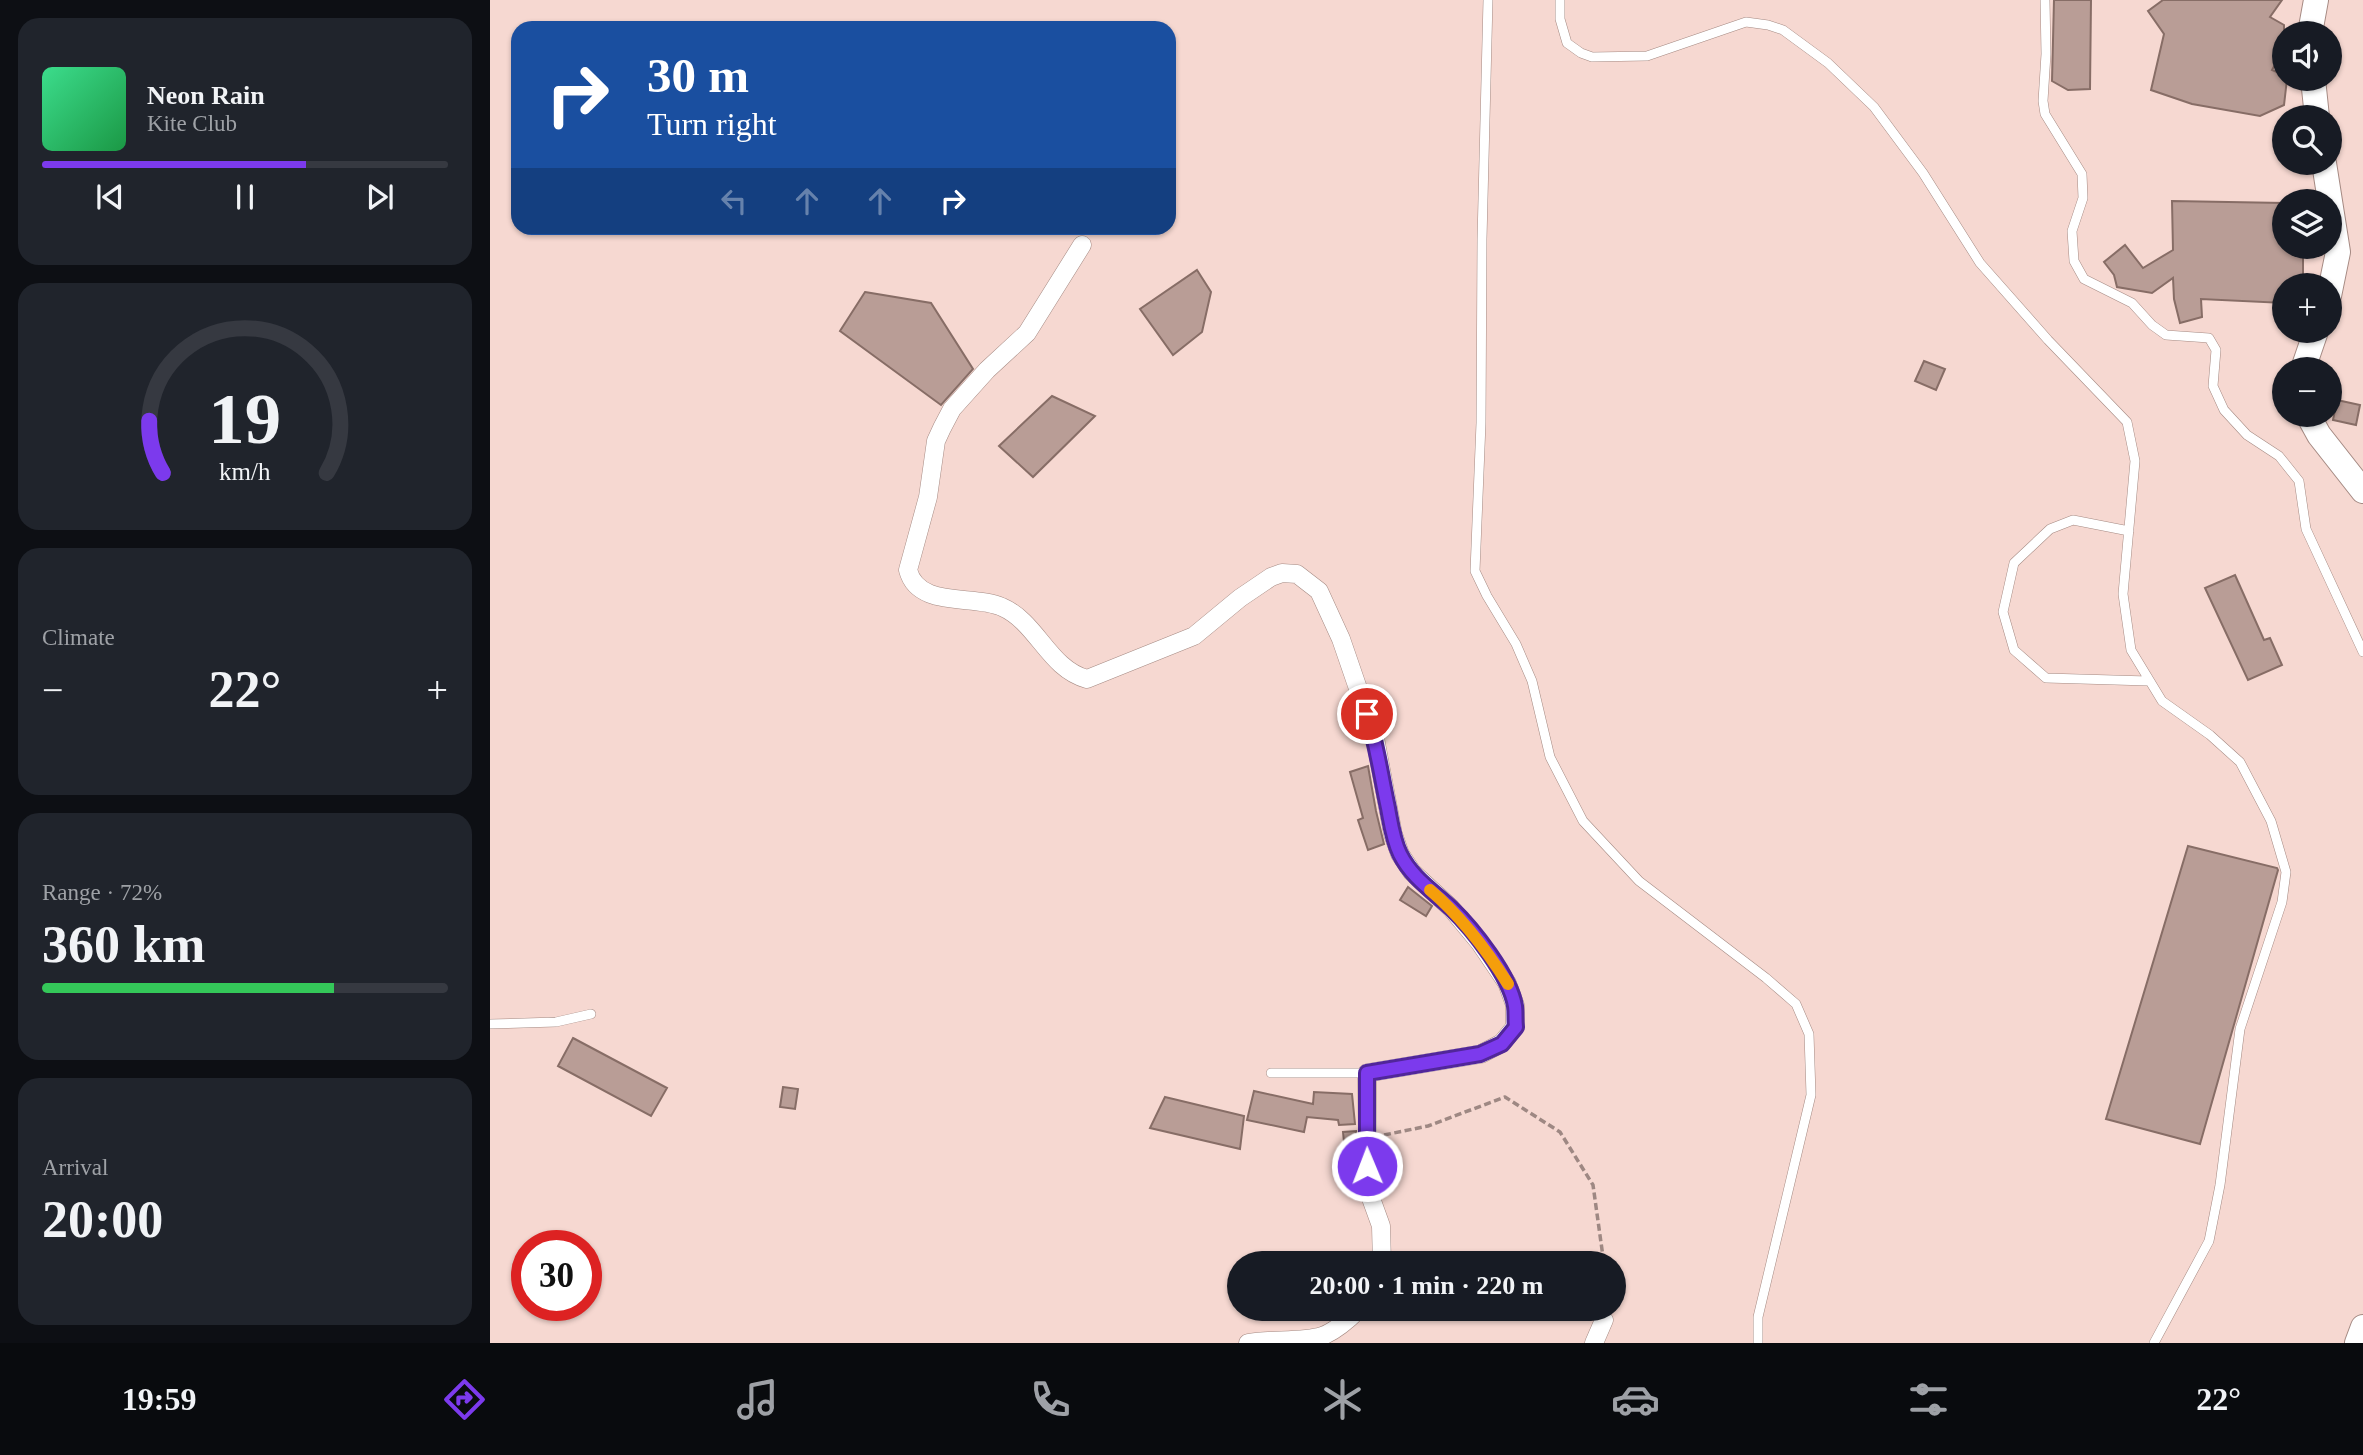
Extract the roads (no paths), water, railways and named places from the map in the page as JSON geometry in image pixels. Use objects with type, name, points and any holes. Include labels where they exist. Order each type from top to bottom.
[{"type":"main road","points":[[2312,21],[2316,0]]},
{"type":"main road","points":[[2326,175],[2338,252],[2334,273]]},
{"type":"main road","points":[[2315,427],[2363,491]]},
{"type":"main road","points":[[2357,1343],[2363,1327]]},
{"type":"street","points":[[1082,245],[1027,333],[987,370],[952,409],[936,441],[928,497],[908,570],[911,580],[926,592],[994,603],[1010,610],[1024,621],[1061,664],[1087,679],[1194,636],[1240,598],[1271,577],[1282,573],[1297,574],[1320,592],[1341,639],[1375,738],[1393,834],[1400,854],[1412,872],[1451,908],[1480,943],[1507,983],[1515,1005],[1516,1027],[1502,1044],[1480,1054],[1367,1073],[1368,1190],[1381,1226],[1381,1251]]},
{"type":"street","points":[[1248,1343],[1324,1335],[1346,1321]]},
{"type":"street","points":[[1594,1343],[1604,1321]]},
{"type":"lane","points":[[1488,0],[1475,571],[1522,656],[1532,681],[1550,757],[1583,821],[1639,881],[1796,1004],[1809,1034],[1811,1095],[1758,1317],[1758,1343]]},
{"type":"lane","points":[[1560,0],[1560,19],[1567,43],[1592,57],[1647,56],[1746,22],[1783,30],[1828,64],[1874,107],[1923,173],[1980,262],[2048,340],[2127,422],[2135,461],[2123,594],[2132,650],[2162,701],[2210,735],[2241,762],[2271,821],[2286,872],[2281,902],[2240,1029],[2220,1185],[2209,1241],[2154,1343]]},
{"type":"lane","points":[[2045,0],[2045,114],[2070,150],[2082,174],[2083,198],[2072,231],[2074,261],[2084,279],[2132,303],[2151,325],[2166,335],[2209,338],[2216,350],[2213,386],[2224,410],[2247,435],[2279,456],[2299,481],[2306,529],[2363,652]]},
{"type":"lane","points":[[2129,531],[2073,520],[2050,529],[2014,563],[2003,612],[2014,650],[2046,678],[2148,681]]},
{"type":"lane","points":[[490,1024],[556,1022],[591,1014]]},
{"type":"lane","points":[[1271,1073],[1367,1073]]}]
